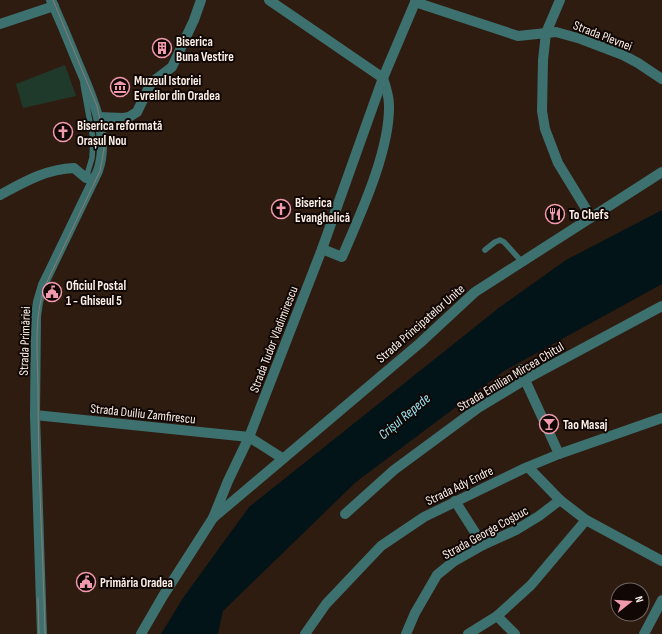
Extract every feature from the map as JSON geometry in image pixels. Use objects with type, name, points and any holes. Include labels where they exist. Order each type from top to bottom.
[{"type":"street","points":[[98,117],[123,118],[137,112],[151,83],[172,67],[194,20],[201,0]]},
{"type":"street","points":[[268,0],[383,78],[388,92],[389,105],[384,142],[374,177],[342,257],[322,249]]},
{"type":"street","points":[[560,0],[546,33],[543,60],[542,111],[545,129],[558,163],[591,217]]},
{"type":"street","name":"Strada Tudor Vladimirescu","points":[[141,634],[213,518],[228,481],[249,437],[322,249],[383,78],[416,1]]},
{"type":"street","name":"Strada Plevnei","points":[[416,1],[518,36],[556,32],[570,36],[600,46],[638,63],[662,79]]},
{"type":"street","points":[[0,24],[52,3]]},
{"type":"street","name":"Strada Primăriei","points":[[42,634],[35,415],[36,316],[42,286],[90,179],[100,165],[101,155],[98,117],[52,3]]},
{"type":"street","points":[[0,195],[39,175],[60,168],[74,168],[90,179]]},
{"type":"street","name":"Strada Principatelor Unite","points":[[213,518],[282,458],[420,343],[475,292],[662,172]]},
{"type":"street","name":"Strada Emilian Mircea Chitul","points":[[345,514],[394,470],[478,408],[526,379],[662,306]]},
{"type":"street","points":[[520,369],[526,379],[559,454]]},
{"type":"street","name":"Strada Duiliu Zamfirescu","points":[[35,415],[249,437]]},
{"type":"street","name":"Strada Ady Endre","points":[[305,634],[326,604],[381,546],[424,516],[559,454],[662,418]]},
{"type":"street","points":[[249,437],[282,458]]},
{"type":"street","points":[[528,467],[560,500],[586,520],[662,561]]},
{"type":"street","name":"Strada George Coșbuc","points":[[406,634],[415,613],[437,575],[453,562],[483,545],[516,530],[560,500]]},
{"type":"street","points":[[455,501],[483,545]]},
{"type":"street","points":[[468,634],[498,616],[531,585],[586,520]]},
{"type":"street","points":[[644,634],[662,600]]},
{"type":"street","points":[[498,616],[516,634]]},
{"type":"lane","points":[[82,75],[93,139],[90,179]]},
{"type":"lane","points":[[485,250],[500,240],[504,242],[522,262]]},
{"type":"green space","points":[[65,65],[76,96],[23,108],[16,84]]},
{"type":"water","name":"Crișul Repede","points":[[662,210],[662,284],[504,371],[356,482],[223,611],[218,634],[161,634],[183,598],[249,507],[500,307],[566,260]]},
{"type":"tram line","points":[[45,634],[38,421],[37,338],[39,311],[45,286],[100,171],[104,149],[102,129],[97,106],[53,0]]},
{"type":"tram line","points":[[38,598],[39,634]]},
{"type":"place","name":"Biserica Buna Vestire","points":[[162,48]]},
{"type":"place","name":"Muzeul Istoriei Evreilor din Oradea","points":[[120,87]]},
{"type":"place","name":"Biserica reformată Orașul Nou","points":[[63,132]]},
{"type":"place","name":"Biserica Evanghelică","points":[[281,209]]},
{"type":"place","name":"To Chefs","points":[[555,214]]},
{"type":"place","name":"Oficiul Postal 1 - Ghiseul 5","points":[[52,292]]},
{"type":"place","name":"Tao Masaj","points":[[549,424]]},
{"type":"place","name":"Primăria Oradea","points":[[86,582]]}]
